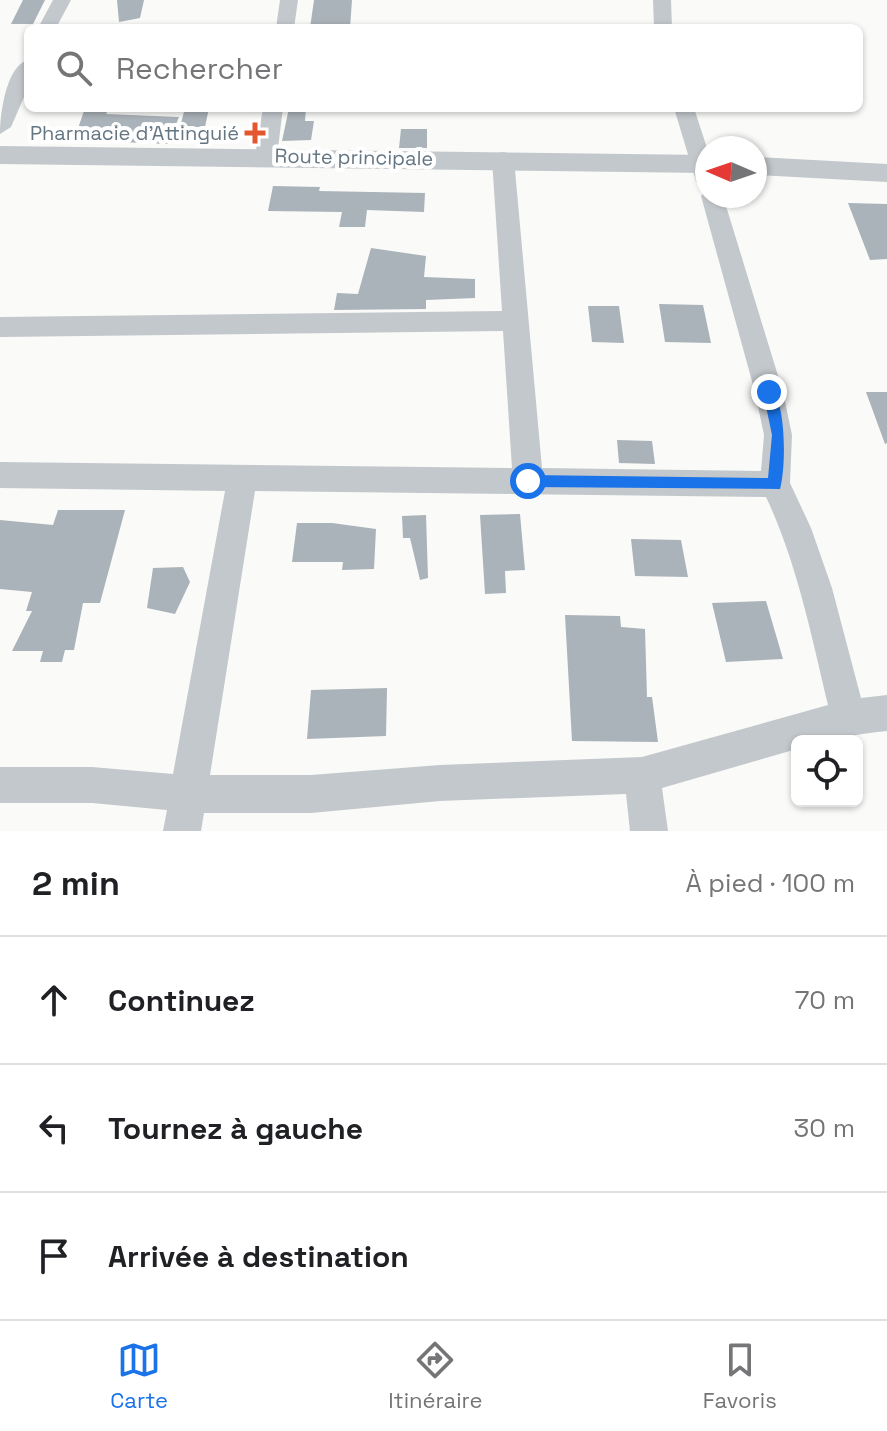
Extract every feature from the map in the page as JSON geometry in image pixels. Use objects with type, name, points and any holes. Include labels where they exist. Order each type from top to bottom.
[{"type":"street","points":[[49,24],[62,0]]},
{"type":"street","points":[[286,24],[289,0]]},
{"type":"street","points":[[662,0],[663,24]]},
{"type":"street","points":[[0,64],[24,65]]},
{"type":"street","points":[[0,127],[24,74]]},
{"type":"street","points":[[266,156],[272,112]]},
{"type":"street","points":[[685,112],[695,140]]},
{"type":"street","name":"Route principale","points":[[0,155],[503,159],[695,169]]},
{"type":"street","points":[[503,159],[528,481]]},
{"type":"street","points":[[767,167],[887,173]]},
{"type":"street","points":[[715,208],[769,392],[778,435],[775,484],[796,528],[816,588],[848,717]]},
{"type":"street","points":[[0,327],[516,321]]},
{"type":"street","points":[[0,475],[775,484]]},
{"type":"street","points":[[182,831],[242,478]]},
{"type":"street","points":[[0,785],[92,785],[189,794],[311,794],[440,783],[642,775],[848,717],[887,713]]},
{"type":"street","points":[[642,775],[649,831]]},
{"type":"building","points":[[23,0],[45,0],[33,24],[11,24]]},
{"type":"building","points":[[117,0],[144,0],[140,18],[119,22]]},
{"type":"building","points":[[314,0],[352,0],[350,24],[311,24]]},
{"type":"building","points":[[84,112],[179,117],[168,144],[74,140]]},
{"type":"building","points":[[184,112],[208,112],[205,127],[180,127]]},
{"type":"building","points":[[288,112],[306,112],[305,121],[314,121],[311,140],[282,141]]},
{"type":"building","points":[[401,129],[427,129],[427,148],[399,148]]},
{"type":"building","points":[[273,186],[320,187],[319,191],[425,193],[424,212],[367,210],[365,227],[339,227],[342,212],[268,211]]},
{"type":"building","points":[[848,203],[887,204],[887,259],[870,260]]},
{"type":"building","points":[[371,248],[426,256],[424,277],[475,279],[475,298],[426,300],[426,309],[334,310],[337,293],[358,294]]},
{"type":"building","points":[[659,304],[703,305],[711,343],[665,342]]},
{"type":"building","points":[[588,306],[619,306],[624,343],[592,342]]},
{"type":"building","points":[[866,392],[887,392],[885,444]]},
{"type":"building","points":[[617,440],[652,441],[655,464],[619,463]]},
{"type":"building","points":[[58,510],[125,510],[100,603],[83,603],[74,650],[65,650],[62,662],[40,662],[43,651],[12,651],[32,611],[26,611],[32,592],[0,589],[0,520],[53,525]]},
{"type":"building","points":[[520,514],[525,570],[505,571],[506,593],[485,594],[480,515]]},
{"type":"building","points":[[426,515],[428,578],[420,580],[410,538],[403,538],[402,516]]},
{"type":"building","points":[[297,523],[332,523],[376,529],[374,569],[342,570],[343,562],[292,562]]},
{"type":"building","points":[[631,539],[681,540],[688,577],[635,576]]},
{"type":"building","points":[[183,567],[190,582],[175,614],[147,608],[153,568]]},
{"type":"building","points":[[766,601],[783,659],[726,662],[712,603]]},
{"type":"building","points":[[565,615],[620,616],[621,627],[645,629],[647,697],[652,697],[658,742],[572,741]]},
{"type":"building","points":[[387,688],[386,736],[307,739],[311,690]]},
{"type":"place","name":"Pharmacie d'Attinguié","points":[[255,133]]},
{"type":"route","points":[[528,481],[775,484],[778,435],[769,392]]}]
